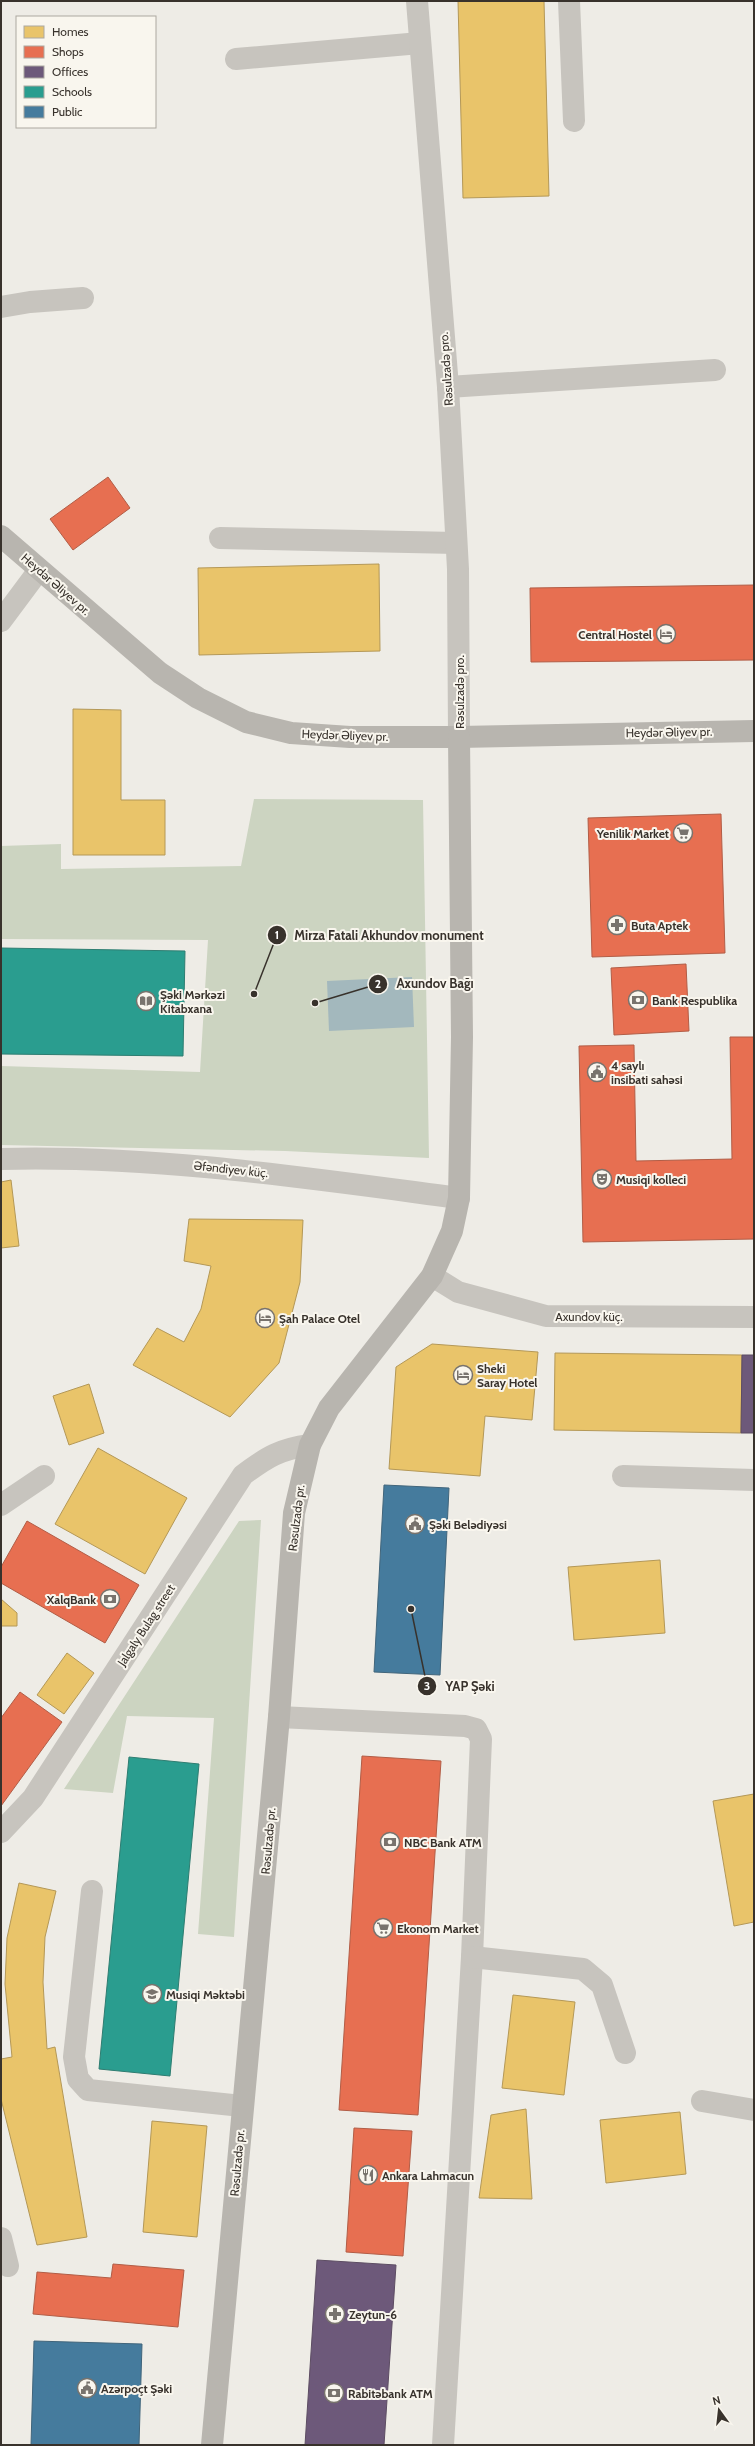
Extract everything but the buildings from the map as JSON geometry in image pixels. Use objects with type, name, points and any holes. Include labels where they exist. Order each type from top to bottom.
[{"type":"main road","name":"Heydər Əliyev pr.","points":[[1,536],[160,673],[198,698],[246,722],[291,732],[350,737],[459,737],[754,731]]},
{"type":"main road","name":"Rəsulzadə pr.","points":[[212,2445],[242,2106],[280,1717],[294,1513],[310,1445],[329,1408],[432,1276],[452,1231],[459,1198],[462,1060],[459,737]]},
{"type":"street","name":"Rəsulzadə pro.","points":[[417,1],[448,387],[456,544],[459,737]]},
{"type":"street","points":[[569,1],[574,121]]},
{"type":"street","points":[[236,59],[420,43]]},
{"type":"street","points":[[1,307],[30,302],[83,298]]},
{"type":"street","points":[[448,387],[715,370]]},
{"type":"street","points":[[220,538],[456,544]]},
{"type":"street","points":[[1,622],[39,570]]},
{"type":"street","name":"Əfəndiyev küç.","points":[[1,1159],[50,1157],[205,1166],[459,1198]]},
{"type":"street","name":"Axundov küç.","points":[[432,1276],[458,1292],[546,1316],[754,1317]]},
{"type":"street","name":"Jalgaly Bulag street","points":[[1,1832],[34,1798],[243,1475],[265,1458],[286,1449],[310,1445]]},
{"type":"street","points":[[1,1505],[44,1476]]},
{"type":"street","points":[[623,1476],[754,1480]]},
{"type":"street","points":[[280,1717],[465,1726],[476,1729],[481,1739],[472,1957],[443,2445]]},
{"type":"street","points":[[92,1891],[74,2057],[78,2079],[88,2090],[242,2106]]},
{"type":"street","points":[[472,1957],[583,1969],[602,1985],[625,2053]]},
{"type":"street","points":[[702,2101],[754,2110]]},
{"type":"street","points":[[1,2238],[8,2266]]},
{"type":"green space","points":[[254,799],[423,800],[429,1158],[285,1151],[1,1145],[1,1066],[200,1072],[208,940],[1,939],[1,846],[61,844],[61,869],[241,866]]},
{"type":"green space","points":[[261,1520],[234,1937],[198,1934],[214,1718],[127,1716],[113,1793],[64,1789],[239,1521]]},
{"type":"shaded area","points":[[412,977],[414,1027],[329,1031],[327,981]]},
{"type":"place","name":"Central Hostel","points":[[666,634]]},
{"type":"place","name":"Yenilik Market","points":[[683,833]]},
{"type":"place","name":"Buta Aptek","points":[[617,925]]},
{"type":"place","name":"Mirza Fatali Akhundov monument","points":[[254,994]]},
{"type":"place","name":"Bank Respublika","points":[[638,1000]]},
{"type":"place","name":"Şəki Mərkəzi Kitabxana","points":[[146,1001]]},
{"type":"place","name":"Axundov Bağı","points":[[315,1003]]},
{"type":"place","name":"4 saylı insibati sahəsi","points":[[597,1072]]},
{"type":"place","name":"Musiqi kolleci","points":[[602,1179]]},
{"type":"place","name":"Şah Palace Otel","points":[[265,1318]]},
{"type":"place","name":"Sheki Saray Hotel","points":[[463,1375]]},
{"type":"place","name":"Şəki Belədiyəsi","points":[[415,1524]]},
{"type":"place","name":"XalqBank","points":[[110,1599]]},
{"type":"place","name":"YAP Şəki","points":[[411,1609]]},
{"type":"place","name":"NBC Bank ATM","points":[[390,1842]]},
{"type":"place","name":"Ekonom Market","points":[[383,1928]]},
{"type":"place","name":"Musiqi Məktəbi","points":[[152,1994]]},
{"type":"place","name":"Ankara Lahmacun","points":[[368,2175]]},
{"type":"place","name":"Zeytun-6","points":[[335,2314]]},
{"type":"place","name":"Azərpoçt Şəki","points":[[87,2388]]},
{"type":"place","name":"Rabitəbank ATM","points":[[334,2393]]}]
